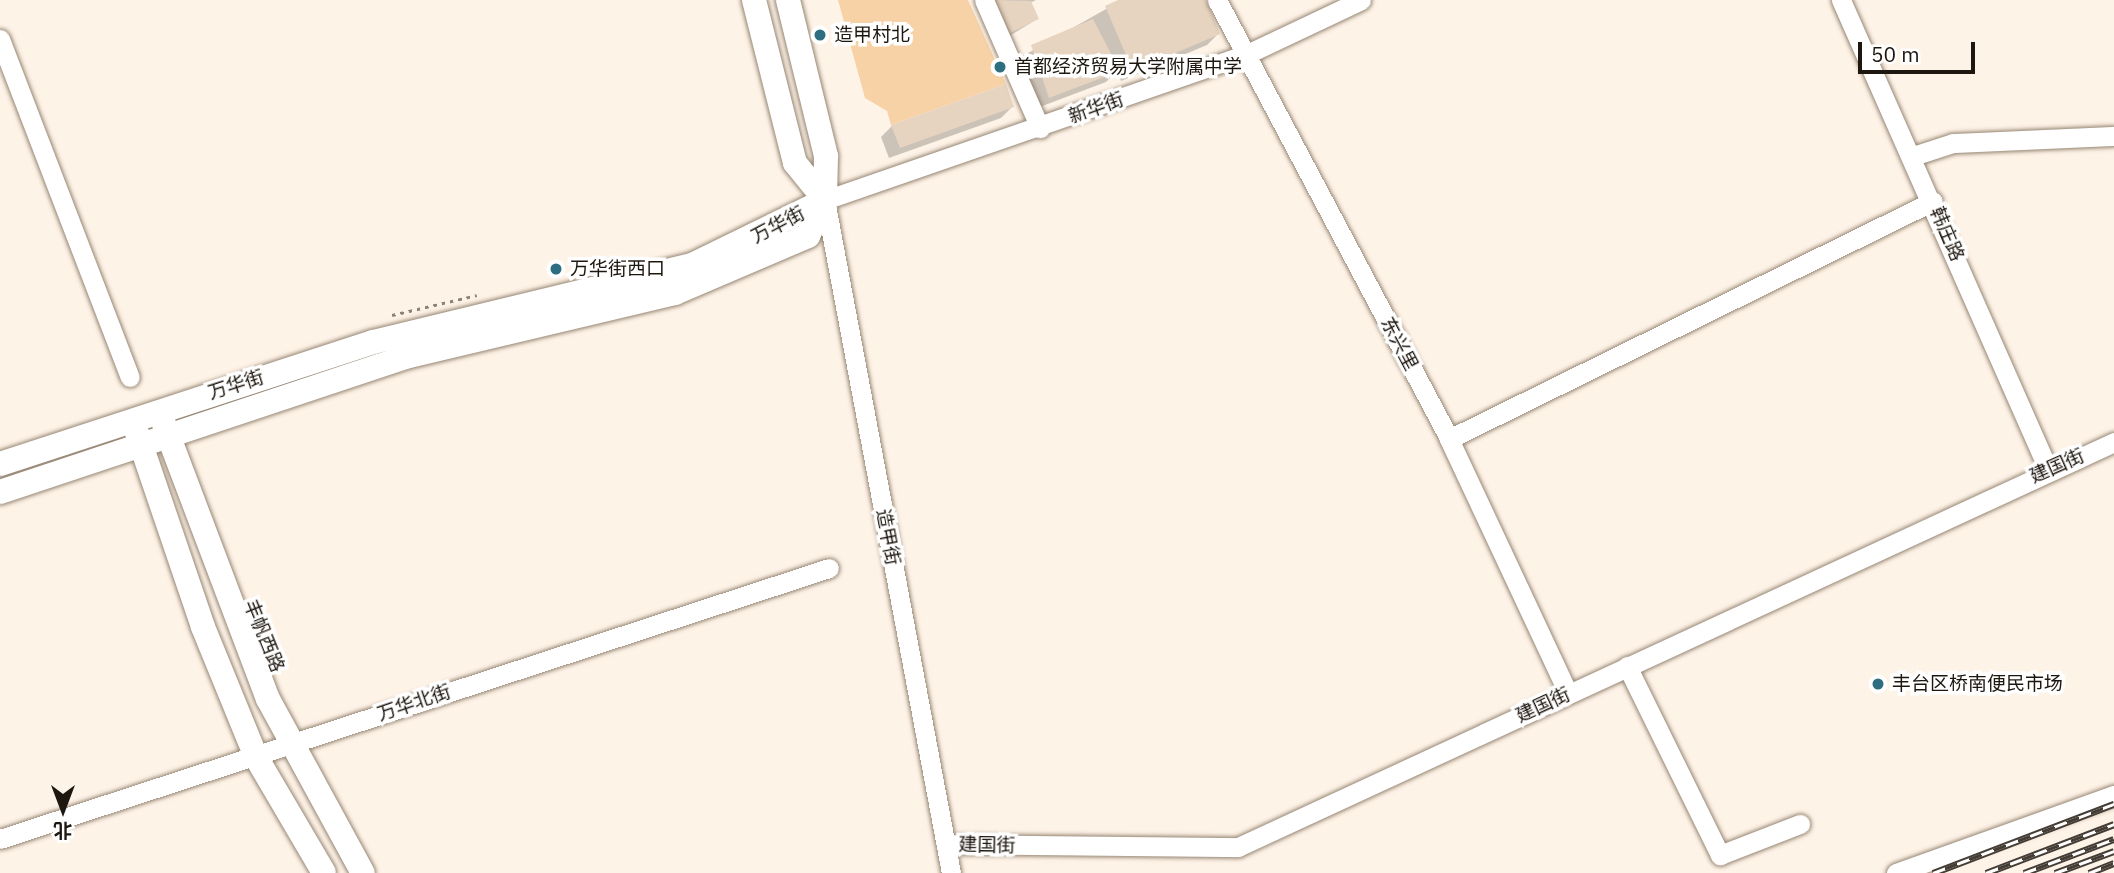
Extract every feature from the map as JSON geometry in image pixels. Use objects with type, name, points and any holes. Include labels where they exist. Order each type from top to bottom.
[{"type":"main road","name":"造甲街","points":[[754,0],[795,163],[825,200]]},
{"type":"main road","name":"造甲街","points":[[788,0],[826,156],[825,200]]},
{"type":"main road","name":"万华街","points":[[0,464],[159,410],[427,327],[692,265],[825,200]]},
{"type":"main road","name":"万华街","points":[[0,492],[458,342],[713,280],[808,236],[825,200]]},
{"type":"main road","name":"丰帆西路","points":[[159,410],[237,626],[290,745],[363,873]]},
{"type":"main road","points":[[132,420],[202,627],[257,757],[324,873]]},
{"type":"street","points":[[984,0],[1040,128]]},
{"type":"street","name":"东兴里","points":[[1217,0],[1449,439],[1568,693]]},
{"type":"street","name":"新华街","points":[[825,200],[1040,128],[1247,54],[1361,0]]},
{"type":"street","name":"韩庄路","points":[[1841,0],[1933,201],[2048,469]]},
{"type":"street","points":[[0,39],[130,377]]},
{"type":"street","points":[[1913,156],[1953,143],[2114,136]]},
{"type":"street","name":"造甲街","points":[[825,200],[951,873]]},
{"type":"street","points":[[1449,439],[1933,201]]},
{"type":"street","name":"建国街","points":[[946,844],[1238,848],[2048,469],[2114,442]]},
{"type":"street","name":"万华北街","points":[[0,839],[829,568]]},
{"type":"street","points":[[1627,666],[1720,855],[1800,824]]},
{"type":"street","points":[[1896,873],[2114,795]]},
{"type":"shaded area","points":[[838,0],[968,0],[1006,84],[891,125],[887,111],[865,98]]},
{"type":"building","points":[[994,0],[1031,1],[1039,19],[1010,33]]},
{"type":"building","points":[[1118,0],[1206,0],[1220,34],[1133,71],[1105,6]]},
{"type":"building","points":[[1093,19],[1120,71],[1049,98],[1031,45]]},
{"type":"building","points":[[1006,84],[1014,107],[900,148],[891,125]]},
{"type":"railway","points":[[1933,873],[2114,804]]},
{"type":"railway","points":[[1986,873],[2114,824]]},
{"type":"railway","points":[[2024,873],[2114,839]]},
{"type":"railway","points":[[2055,873],[2114,851]]},
{"type":"railway","points":[[2089,873],[2114,863]]},
{"type":"place","name":"造甲村北","points":[[820,35]]},
{"type":"place","name":"首都经济贸易大学附属中学","points":[[1000,67]]},
{"type":"place","name":"万华街西口","points":[[556,269]]},
{"type":"place","name":"丰台区桥南便民市场","points":[[1878,684]]}]
